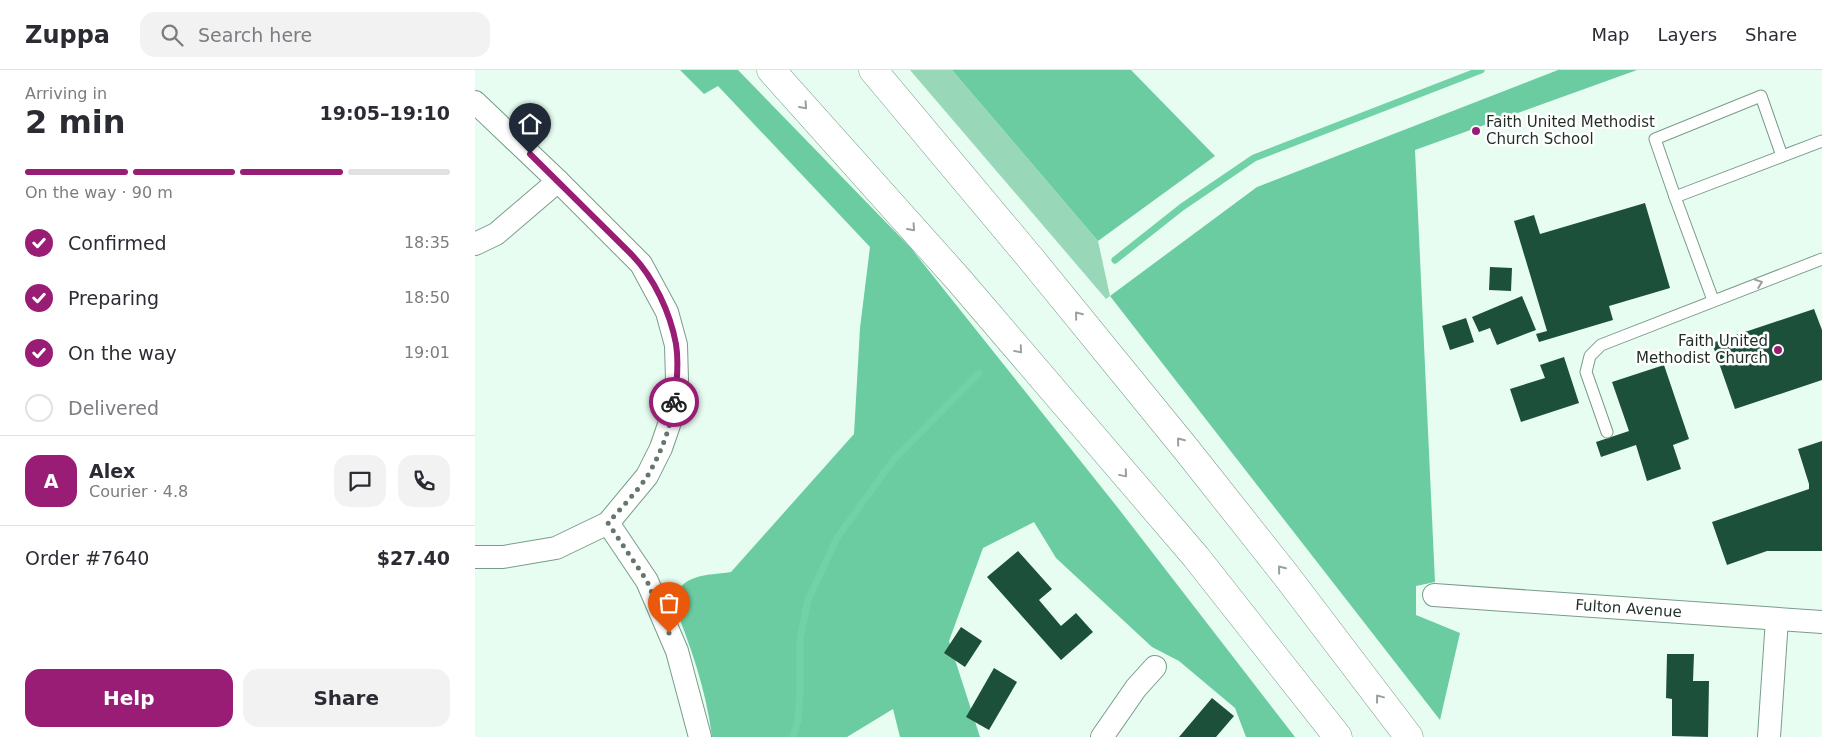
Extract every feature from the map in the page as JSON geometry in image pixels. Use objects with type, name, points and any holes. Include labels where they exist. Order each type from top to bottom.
[{"type":"highway","points":[[771,70],[958,279],[1196,557],[1338,737]]},
{"type":"highway","points":[[873,70],[1187,449],[1409,737]]},
{"type":"street","points":[[475,102],[641,264],[667,312],[676,345],[677,380],[672,416],[661,448],[647,476],[608,523],[556,548],[503,556],[475,556]]},
{"type":"street","points":[[475,244],[496,234],[558,181]]},
{"type":"street","points":[[608,523],[647,581],[677,651],[700,737]]},
{"type":"street","name":"Fulton Avenue","points":[[1434,595],[1822,622]]},
{"type":"street","points":[[1769,737],[1777,619]]},
{"type":"street","points":[[1102,737],[1136,688],[1155,667]]},
{"type":"lane","points":[[1713,300],[1655,140],[1761,96],[1782,156]]},
{"type":"lane","points":[[1675,196],[1822,141]]},
{"type":"lane","points":[[1607,432],[1586,372],[1590,356],[1601,345],[1822,259]]},
{"type":"green space","points":[[680,70],[738,70],[910,247],[1118,508],[1295,737],[1246,737],[1235,708],[1179,661],[1152,647],[1056,558],[1034,522],[983,548],[949,641],[980,737],[900,737],[893,709],[847,737],[712,737],[697,667],[672,600],[677,591],[689,580],[704,575],[731,572],[854,434],[860,328],[870,247],[718,86],[704,94]]},
{"type":"green space","points":[[910,70],[952,70],[1098,241],[1110,296],[1106,299]]},
{"type":"green space","points":[[952,70],[1131,70],[1215,156],[1098,241]]},
{"type":"green space","points":[[1558,70],[1637,70],[1415,150],[1435,582],[1416,586],[1416,615],[1460,633],[1440,720],[1110,296],[1257,187]]},
{"type":"building","points":[[1645,203],[1670,288],[1609,306],[1613,320],[1539,342],[1536,334],[1547,331],[1514,221],[1534,215],[1540,234]]},
{"type":"building","points":[[1490,267],[1512,268],[1511,291],[1489,290]]},
{"type":"building","points":[[1522,296],[1536,330],[1497,345],[1490,328],[1479,332],[1472,317]]},
{"type":"building","points":[[1814,309],[1822,330],[1822,380],[1735,409],[1712,343]]},
{"type":"building","points":[[1466,318],[1474,342],[1450,350],[1442,326]]},
{"type":"building","points":[[1564,357],[1579,403],[1521,422],[1510,389],[1545,378],[1540,365]]},
{"type":"building","points":[[1664,365],[1689,439],[1673,445],[1681,469],[1647,481],[1636,445],[1601,457],[1596,442],[1629,431],[1612,382]]},
{"type":"building","points":[[1822,441],[1822,551],[1767,551],[1727,565],[1712,522],[1809,489],[1798,449]]},
{"type":"building","points":[[1018,551],[1052,589],[1039,600],[1061,626],[1076,613],[1093,632],[1061,660],[987,577]]},
{"type":"building","points":[[961,627],[982,641],[965,667],[944,653]]},
{"type":"building","points":[[1667,654],[1694,654],[1693,681],[1709,681],[1708,737],[1672,736],[1672,699],[1666,698]]},
{"type":"building","points":[[994,668],[1017,682],[989,730],[966,717]]},
{"type":"building","points":[[1212,698],[1234,716],[1216,737],[1179,737]]},
{"type":"waterway","points":[[1115,260],[1182,207],[1254,158],[1481,70]]},
{"type":"waterway","points":[[793,737],[798,720],[800,639],[808,600],[837,538],[894,459],[979,373]]},
{"type":"way so far","points":[[669,633],[647,581],[608,523],[647,476],[661,448],[672,416],[674,402]]},
{"type":"place","name":"Faith United Methodist Church School","points":[[1476,131]]},
{"type":"place","name":"Faith United Methodist Church","points":[[1778,350]]},
{"type":"route","points":[[530,154],[641,264],[667,312],[676,345],[677,380],[674,402]]}]
